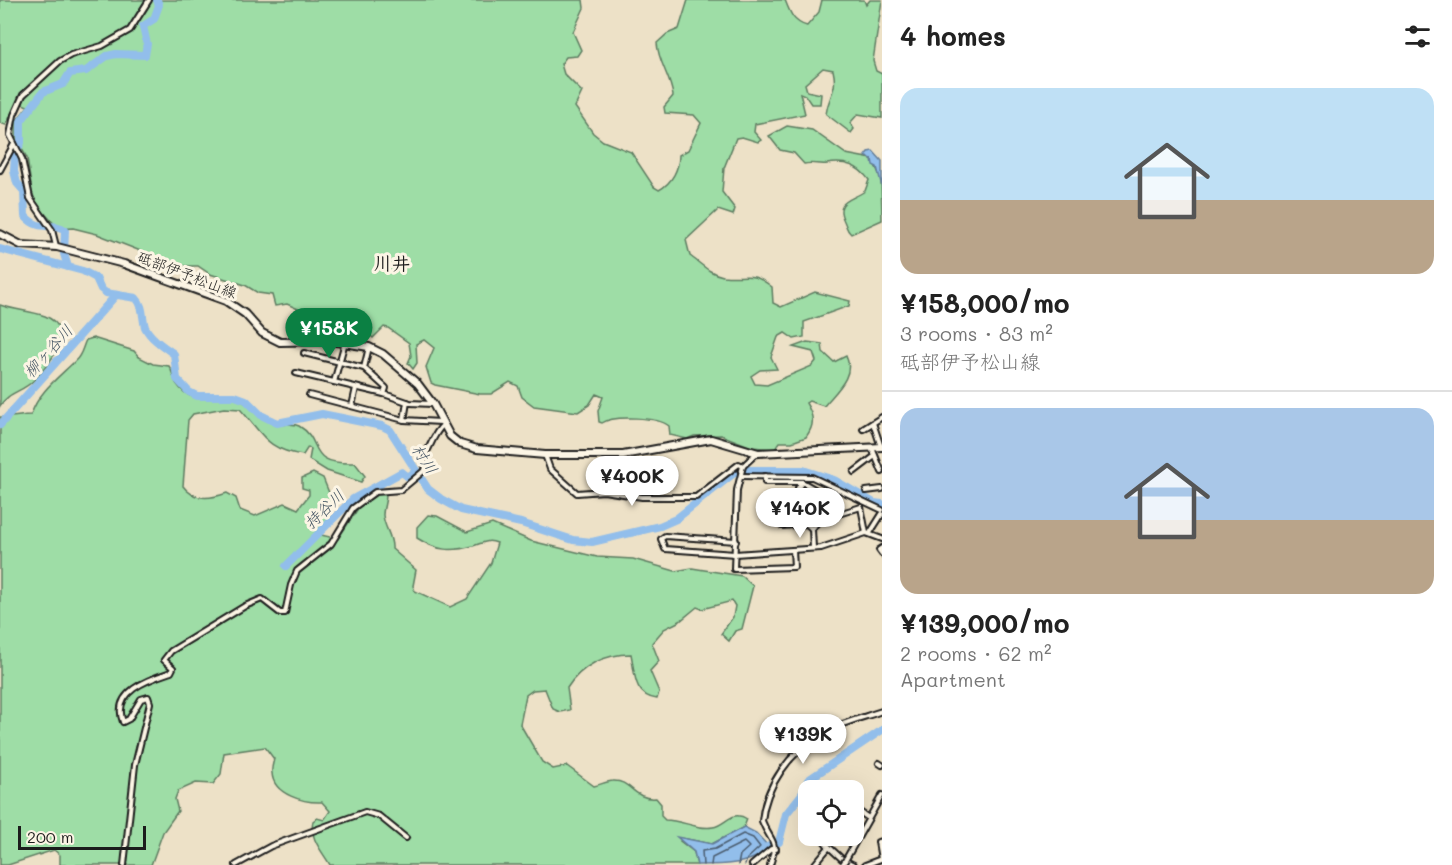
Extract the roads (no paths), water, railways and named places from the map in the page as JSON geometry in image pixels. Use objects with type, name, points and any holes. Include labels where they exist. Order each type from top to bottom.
[{"type":"main road","name":"砥部伊予松山線","points":[[0,234],[21,245],[57,247],[124,264],[226,301],[244,314],[262,333],[280,342],[345,342],[369,347],[413,378],[433,404],[450,436],[460,444],[477,449],[545,455],[623,456],[711,439],[758,453],[881,447]]},
{"type":"street","points":[[57,247],[52,230],[33,206],[22,159],[9,130],[23,95],[66,57],[102,46],[130,30],[149,0]]},
{"type":"street","points":[[0,170],[14,144]]},
{"type":"street","points":[[334,381],[345,342]]},
{"type":"street","points":[[364,368],[369,347]]},
{"type":"street","points":[[304,354],[364,368],[386,388],[384,394]]},
{"type":"street","points":[[296,373],[384,394],[407,402],[433,404]]},
{"type":"street","points":[[352,406],[356,388]]},
{"type":"street","points":[[124,865],[135,765],[150,703],[148,697],[141,699],[129,718],[123,722],[122,710],[125,697],[146,680],[171,672],[173,668],[164,660],[171,651],[245,606],[262,599],[280,613],[285,613],[291,585],[297,571],[331,544],[359,501],[375,492],[400,490],[426,469],[423,458],[442,423],[404,420],[309,395]]},
{"type":"street","points":[[404,420],[407,402]]},
{"type":"street","points":[[863,429],[882,417]]},
{"type":"street","points":[[873,423],[881,447]]},
{"type":"street","points":[[872,447],[882,472]]},
{"type":"street","points":[[758,453],[743,466],[737,490],[734,570],[794,567],[793,550]]},
{"type":"street","points":[[545,455],[550,469],[577,493],[604,491],[642,497],[696,497],[739,464],[743,466]]},
{"type":"street","points":[[854,472],[875,456]]},
{"type":"street","points":[[741,475],[803,475],[819,479],[882,512],[868,533]]},
{"type":"street","points":[[765,476],[765,482],[802,482],[834,500]]},
{"type":"street","points":[[802,482],[798,488],[800,493],[819,520]]},
{"type":"street","points":[[866,491],[882,489]]},
{"type":"street","points":[[813,549],[812,529],[819,520],[861,507],[868,533]]},
{"type":"street","points":[[782,526],[807,524],[812,529]]},
{"type":"street","points":[[736,541],[665,536],[661,539],[664,549],[735,554],[813,549],[868,533],[882,539]]},
{"type":"street","points":[[882,548],[879,550],[882,554]]},
{"type":"street","points":[[770,865],[776,849],[775,842],[762,821],[765,806],[778,775],[818,736],[882,711]]},
{"type":"street","points":[[843,865],[867,817],[882,795]]},
{"type":"street","points":[[236,865],[271,846],[365,812],[379,816],[406,838]]},
{"type":"street","points":[[866,865],[881,859],[878,842],[882,841]]},
{"type":"street","points":[[814,865],[829,847],[842,859],[854,865]]},
{"type":"street","points":[[752,865],[771,849],[776,849]]},
{"type":"water","points":[[873,151],[882,161],[882,187],[877,167],[873,165],[872,159],[865,156],[868,152]]},
{"type":"water","points":[[744,827],[756,833],[769,847],[755,857],[737,863],[697,865],[694,852],[677,837],[712,844]]},
{"type":"waterway","points":[[68,267],[64,254],[65,230],[56,226],[41,226],[25,216],[24,191],[17,183],[14,171],[15,154],[21,143],[21,121],[43,92],[63,84],[70,73],[86,71],[107,56],[145,55],[147,44],[143,26],[154,19],[159,5],[157,0]]},
{"type":"waterway","name":"村川","points":[[0,249],[83,271],[96,278],[101,289],[106,293],[136,298],[140,304],[147,331],[174,354],[177,379],[189,392],[197,396],[235,396],[246,400],[261,415],[277,423],[322,414],[382,426],[390,430],[428,489],[461,510],[521,523],[573,540],[592,542],[660,526],[676,519],[734,473],[747,470],[803,470],[834,480],[874,503],[882,504]]},
{"type":"waterway","name":"柳ヶ谷川","points":[[0,425],[116,295]]},
{"type":"waterway","name":"持谷川","points":[[286,566],[353,499],[402,472],[408,477],[416,471]]},
{"type":"waterway","points":[[765,848],[779,842],[786,814],[802,794],[808,780],[882,730]]},
{"type":"district","name":"川井","points":[[392,264]]}]
